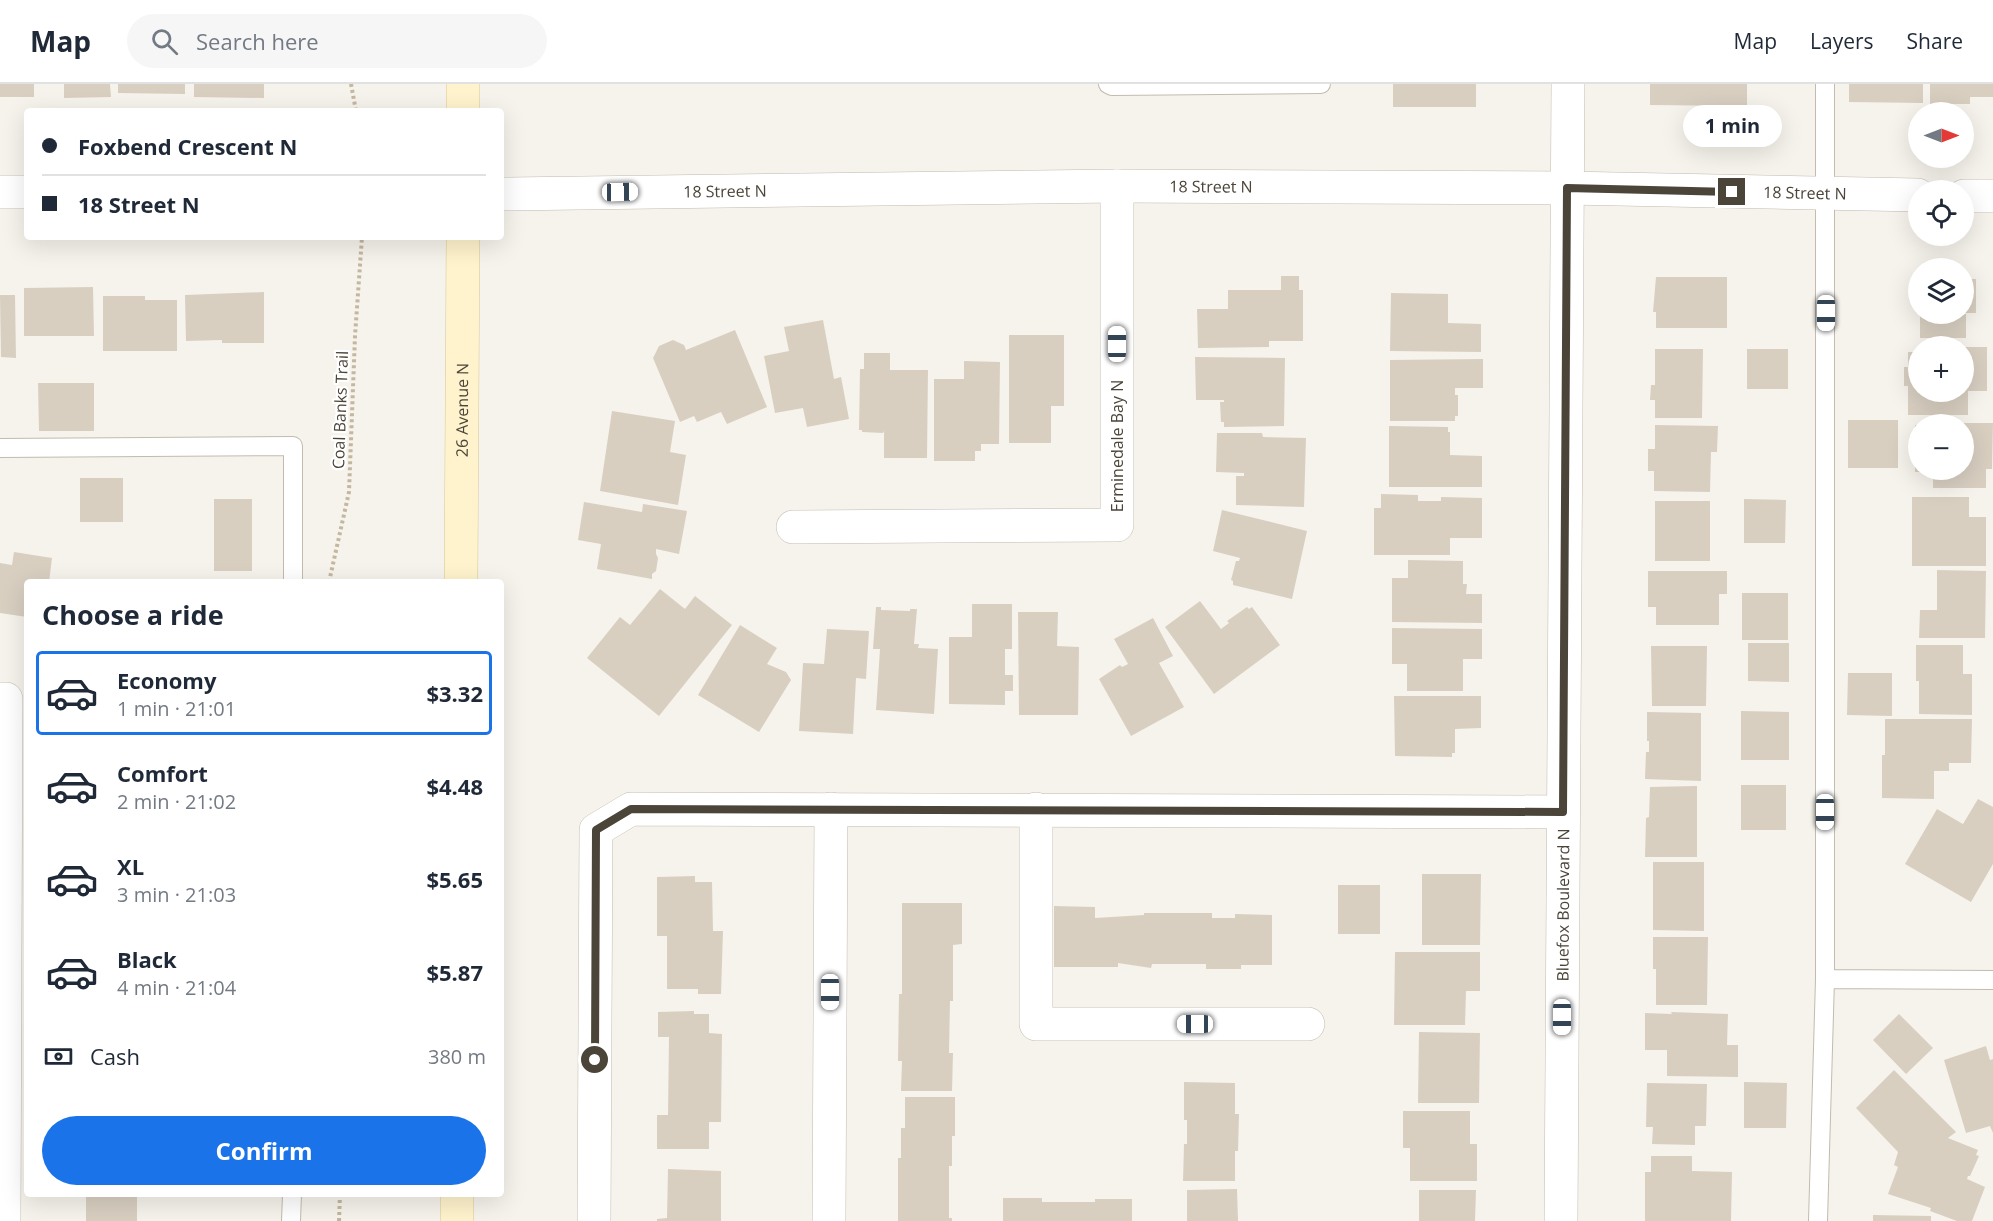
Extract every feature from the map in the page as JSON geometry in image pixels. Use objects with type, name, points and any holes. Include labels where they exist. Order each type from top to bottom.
[{"type":"main road","points":[[463,84],[463,108]]},
{"type":"main road","name":"26 Avenue N","points":[[461,579],[463,240]]},
{"type":"main road","points":[[457,1221],[458,1197]]},
{"type":"street","name":"Bluefox Boulevard N","points":[[1561,1221],[1568,84]]},
{"type":"street","name":"18 Street N","points":[[504,194],[1117,186],[1567,188],[1908,195]]},
{"type":"street","name":"Erminedale Bay N","points":[[793,527],[1117,525],[1117,186]]},
{"type":"street","points":[[0,192],[24,192]]},
{"type":"street","points":[[1974,196],[1993,196]]},
{"type":"street","points":[[2,1206],[3,699]]},
{"type":"street","points":[[594,1221],[596,830],[631,809],[1563,812]]},
{"type":"street","points":[[829,1221],[831,809]]},
{"type":"street","points":[[1036,809],[1036,1024],[1308,1024]]},
{"type":"lane","points":[[1108,84],[1112,86],[1321,84]]},
{"type":"lane","points":[[1818,1221],[1824,979],[1825,84]]},
{"type":"lane","points":[[0,448],[293,446],[293,579]]},
{"type":"lane","points":[[1824,979],[1993,980]]},
{"type":"lane","points":[[291,1221],[292,1197]]},
{"type":"path","points":[[351,84],[355,108]]},
{"type":"path","name":"Coal Banks Trail","points":[[330,579],[349,492],[355,336],[362,240]]},
{"type":"path","points":[[339,1221],[340,1197]]},
{"type":"building","points":[[0,84],[34,84],[34,97],[0,97]]},
{"type":"building","points":[[64,84],[110,84],[111,97],[64,98]]},
{"type":"building","points":[[118,84],[185,84],[185,94],[118,93]]},
{"type":"building","points":[[194,84],[264,84],[264,98],[194,97]]},
{"type":"building","points":[[1393,84],[1476,84],[1476,107],[1393,107]]},
{"type":"building","points":[[1650,84],[1747,84],[1747,106],[1650,105]]},
{"type":"building","points":[[1849,84],[1923,84],[1923,102],[1849,102]]},
{"type":"building","points":[[1930,84],[1993,84],[1993,97],[1970,97],[1970,102],[1930,102]]},
{"type":"building","points":[[1281,276],[1299,276],[1299,290],[1303,290],[1303,341],[1269,341],[1269,347],[1198,348],[1197,309],[1228,309],[1228,290],[1281,290]]},
{"type":"building","points":[[1656,277],[1727,277],[1727,328],[1656,328],[1656,312],[1653,312]]},
{"type":"building","points":[[1974,279],[1976,279],[1976,313],[1974,313]]},
{"type":"building","points":[[93,287],[94,336],[24,336],[24,288]]},
{"type":"building","points":[[264,292],[264,343],[222,343],[222,340],[186,341],[185,295]]},
{"type":"building","points":[[1391,293],[1448,294],[1448,323],[1481,324],[1481,352],[1390,351]]},
{"type":"building","points":[[0,295],[15,295],[16,358],[1,357]]},
{"type":"building","points":[[103,296],[145,296],[145,300],[177,300],[177,351],[103,351]]},
{"type":"building","points":[[823,320],[834,379],[841,377],[849,419],[807,427],[803,408],[775,413],[764,356],[789,351],[784,327]]},
{"type":"building","points":[[1920,324],[1966,324],[1966,336],[1920,336]]},
{"type":"building","points":[[735,330],[767,407],[727,424],[721,412],[697,422],[694,416],[680,422],[653,358],[659,346],[673,340],[684,345],[686,350]]},
{"type":"building","points":[[1009,335],[1064,335],[1064,406],[1051,406],[1051,443],[1009,443]]},
{"type":"building","points":[[1974,347],[1987,347],[1987,391],[1974,391]]},
{"type":"building","points":[[1655,349],[1703,349],[1702,418],[1655,418],[1655,400],[1650,400],[1651,385],[1655,385]]},
{"type":"building","points":[[1747,349],[1788,349],[1788,389],[1747,389]]},
{"type":"building","points":[[864,353],[890,353],[890,370],[928,370],[927,458],[884,458],[884,431],[883,433],[859,430],[860,369],[864,369]]},
{"type":"building","points":[[1195,357],[1285,358],[1284,426],[1224,427],[1224,422],[1221,422],[1220,402],[1224,400],[1196,400]]},
{"type":"building","points":[[1483,359],[1483,388],[1455,388],[1455,395],[1458,395],[1458,416],[1455,416],[1455,421],[1390,421],[1390,360]]},
{"type":"building","points":[[964,361],[1000,362],[999,444],[981,444],[981,451],[975,451],[975,461],[934,461],[934,379],[964,379]]},
{"type":"building","points":[[1904,367],[1908,367],[1908,386],[1904,386]]},
{"type":"building","points":[[38,383],[94,383],[94,431],[39,431]]},
{"type":"building","points":[[1908,402],[1968,402],[1968,414],[1908,414]]},
{"type":"building","points":[[612,411],[675,421],[670,452],[686,455],[678,505],[600,491]]},
{"type":"building","points":[[1848,420],[1898,420],[1898,468],[1848,468]]},
{"type":"building","points":[[1974,423],[1993,423],[1992,469],[1986,469],[1986,488],[1933,488],[1933,480],[1974,480]]},
{"type":"building","points":[[1655,425],[1718,426],[1717,452],[1711,452],[1710,492],[1654,491],[1654,471],[1648,471],[1648,449],[1655,449]]},
{"type":"building","points":[[1389,426],[1448,427],[1450,455],[1482,456],[1482,487],[1389,487]]},
{"type":"building","points":[[1217,433],[1262,433],[1263,437],[1306,438],[1304,507],[1236,505],[1236,476],[1244,476],[1244,473],[1216,472]]},
{"type":"building","points":[[80,478],[123,478],[123,522],[80,522]]},
{"type":"building","points":[[1381,494],[1418,495],[1418,501],[1441,501],[1441,497],[1482,498],[1482,538],[1450,538],[1450,555],[1374,555],[1374,508],[1381,508]]},
{"type":"building","points":[[1912,497],[1969,497],[1969,517],[1986,517],[1986,566],[1912,566]]},
{"type":"building","points":[[214,499],[252,499],[252,571],[214,571]]},
{"type":"building","points":[[1744,499],[1786,500],[1785,543],[1744,543]]},
{"type":"building","points":[[1655,501],[1710,501],[1710,561],[1655,561]]},
{"type":"building","points":[[584,502],[642,512],[643,504],[687,511],[679,554],[656,549],[658,558],[652,579],[597,569],[601,544],[578,540]]},
{"type":"building","points":[[1222,510],[1307,531],[1292,599],[1233,585],[1231,580],[1236,561],[1240,558],[1213,551]]},
{"type":"building","points":[[14,552],[52,558],[49,579],[24,579],[24,617],[0,613],[0,563],[12,565]]},
{"type":"building","points":[[1408,560],[1463,561],[1463,584],[1467,584],[1466,594],[1482,594],[1482,623],[1392,622],[1392,578],[1408,578]]},
{"type":"building","points":[[1937,570],[1986,571],[1985,638],[1919,638],[1920,610],[1937,610]]},
{"type":"building","points":[[1648,571],[1727,571],[1727,594],[1719,594],[1719,625],[1656,625],[1656,607],[1648,607]]},
{"type":"building","points":[[660,589],[685,609],[695,596],[732,625],[659,716],[587,658],[620,617],[630,625]]},
{"type":"building","points":[[1742,593],[1788,593],[1788,640],[1742,640]]},
{"type":"building","points":[[1200,601],[1221,629],[1229,623],[1227,621],[1247,607],[1249,609],[1252,607],[1280,645],[1214,694],[1165,627]]},
{"type":"building","points":[[972,604],[1012,604],[1012,649],[1005,649],[1005,675],[1013,675],[1013,691],[1005,691],[1005,705],[949,704],[949,637],[972,637]]},
{"type":"building","points":[[876,607],[881,607],[881,610],[910,611],[910,609],[917,609],[914,644],[919,644],[918,648],[938,649],[934,714],[876,710],[880,649],[873,649]]},
{"type":"building","points":[[1018,612],[1058,612],[1057,646],[1079,647],[1078,715],[1019,715]]},
{"type":"building","points":[[1153,618],[1173,656],[1159,663],[1184,707],[1131,736],[1099,679],[1120,665],[1122,667],[1128,664],[1114,639]]},
{"type":"building","points":[[740,625],[777,648],[767,664],[786,672],[791,680],[759,732],[698,695]]},
{"type":"building","points":[[1392,628],[1482,629],[1482,659],[1463,659],[1463,691],[1407,691],[1407,664],[1392,664]]},
{"type":"building","points":[[827,629],[869,631],[866,679],[856,678],[853,734],[799,731],[803,663],[824,664]]},
{"type":"building","points":[[1748,643],[1789,643],[1789,682],[1748,681]]},
{"type":"building","points":[[1916,645],[1963,645],[1963,674],[1972,674],[1972,715],[1919,714]]},
{"type":"building","points":[[1651,646],[1707,646],[1706,706],[1652,706]]},
{"type":"building","points":[[1848,673],[1892,673],[1892,716],[1847,715]]},
{"type":"building","points":[[1394,696],[1481,696],[1481,728],[1455,729],[1455,753],[1452,753],[1452,757],[1395,756]]},
{"type":"building","points":[[1741,711],[1789,712],[1789,760],[1741,760]]},
{"type":"building","points":[[1647,712],[1701,713],[1701,781],[1645,779],[1646,752],[1649,752]]},
{"type":"building","points":[[1885,719],[1972,719],[1971,763],[1949,763],[1949,771],[1934,771],[1934,799],[1882,798]]},
{"type":"building","points":[[1741,785],[1786,785],[1786,830],[1741,830]]},
{"type":"building","points":[[1697,786],[1697,857],[1645,857],[1650,787]]},
{"type":"building","points":[[1978,799],[1993,807],[1993,864],[1971,902],[1905,864],[1937,809],[1963,824]]},
{"type":"building","points":[[1653,862],[1704,862],[1704,931],[1653,930]]},
{"type":"building","points":[[1422,874],[1481,874],[1480,945],[1422,945]]},
{"type":"building","points":[[695,876],[695,882],[712,882],[713,931],[723,931],[721,994],[698,994],[698,989],[667,989],[667,936],[657,936],[657,877]]},
{"type":"building","points":[[1338,885],[1380,885],[1380,934],[1338,934]]},
{"type":"building","points":[[902,903],[962,903],[962,944],[953,945],[953,1001],[950,1001],[949,1053],[953,1053],[952,1091],[901,1091],[902,1061],[898,1061],[899,994],[902,994]]},
{"type":"building","points":[[1054,906],[1095,907],[1095,918],[1144,915],[1144,913],[1212,913],[1212,918],[1235,918],[1235,914],[1272,915],[1272,965],[1241,965],[1241,969],[1206,969],[1206,964],[1152,964],[1151,968],[1118,963],[1118,967],[1054,967]]},
{"type":"building","points":[[1653,937],[1708,937],[1707,1005],[1656,1005]]},
{"type":"building","points":[[1395,952],[1480,952],[1480,991],[1466,991],[1465,1025],[1394,1025]]},
{"type":"building","points":[[694,1011],[694,1014],[709,1014],[709,1033],[722,1034],[721,1122],[709,1122],[709,1149],[657,1149],[657,1115],[668,1115],[669,1037],[658,1037],[658,1012]]},
{"type":"building","points":[[1671,1012],[1728,1014],[1727,1045],[1738,1045],[1738,1077],[1667,1076],[1667,1050],[1645,1050],[1645,1013],[1672,1014]]},
{"type":"building","points":[[1899,1014],[1933,1048],[1906,1074],[1873,1040]]},
{"type":"building","points":[[1419,1032],[1480,1033],[1479,1103],[1418,1103]]},
{"type":"building","points":[[1986,1046],[1990,1060],[1993,1059],[1993,1133],[1990,1126],[1966,1133],[1944,1060]]},
{"type":"building","points":[[1894,1070],[1956,1132],[1948,1138],[1978,1150],[1976,1155],[1979,1156],[1967,1179],[1985,1187],[1972,1221],[1957,1221],[1930,1211],[1931,1208],[1888,1194],[1898,1167],[1894,1165],[1898,1152],[1856,1108]]},
{"type":"building","points":[[1184,1082],[1235,1083],[1235,1114],[1239,1114],[1235,1181],[1183,1181],[1184,1144],[1187,1144],[1187,1120],[1184,1120]]},
{"type":"building","points":[[1744,1082],[1787,1083],[1786,1128],[1744,1128]]},
{"type":"building","points":[[1647,1083],[1707,1084],[1706,1126],[1695,1126],[1695,1145],[1652,1144],[1653,1127],[1646,1127]]},
{"type":"building","points":[[905,1097],[955,1097],[955,1136],[952,1136],[952,1166],[949,1166],[949,1218],[952,1218],[952,1221],[898,1221],[898,1158],[901,1158],[901,1128],[905,1128]]},
{"type":"building","points":[[1403,1111],[1470,1111],[1470,1144],[1477,1144],[1477,1181],[1410,1181],[1410,1148],[1403,1148]]},
{"type":"building","points":[[1651,1156],[1692,1156],[1692,1171],[1732,1172],[1731,1221],[1645,1221],[1645,1172],[1651,1172]]},
{"type":"building","points":[[668,1169],[721,1171],[721,1221],[657,1221],[657,1219],[667,1218]]},
{"type":"building","points":[[1237,1189],[1238,1221],[1187,1221],[1187,1190]]},
{"type":"building","points":[[1419,1190],[1476,1190],[1475,1221],[1419,1221]]},
{"type":"building","points":[[86,1197],[137,1197],[137,1221],[86,1221]]},
{"type":"building","points":[[1003,1198],[1042,1198],[1042,1202],[1132,1199],[1132,1221],[1003,1221]]},
{"type":"building","points":[[1873,1215],[1931,1216],[1931,1221],[1873,1221]]},
{"type":"route","points":[[595,1060],[596,830],[631,809],[1563,812],[1567,188],[1732,192]]}]
